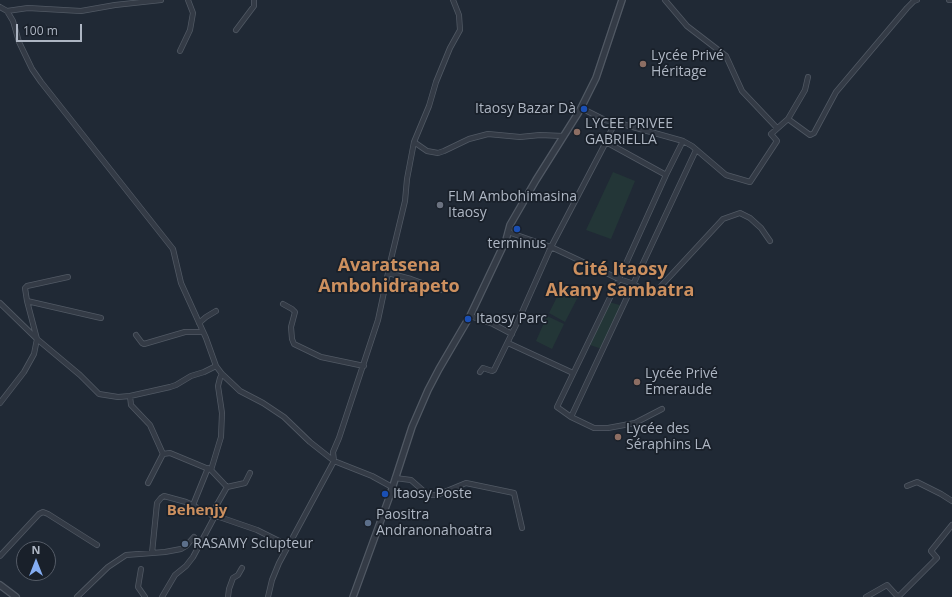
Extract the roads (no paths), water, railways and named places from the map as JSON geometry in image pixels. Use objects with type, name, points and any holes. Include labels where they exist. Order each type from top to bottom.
[{"type":"street","points":[[6,11],[28,8],[81,10],[161,0]]},
{"type":"street","points":[[180,51],[190,30],[193,13],[188,0]]},
{"type":"street","points":[[236,30],[254,6],[254,0]]},
{"type":"street","points":[[268,597],[272,580],[280,563],[334,461],[333,452],[364,366],[378,320],[405,201],[407,179],[414,142],[429,106],[436,82],[460,30],[459,15],[453,0]]},
{"type":"street","points":[[353,597],[412,427],[428,390],[470,316],[506,240],[510,225],[524,199],[581,108],[596,78],[622,0]]},
{"type":"street","points":[[665,0],[687,26],[726,56],[742,91],[777,128]]},
{"type":"street","points":[[788,119],[810,135],[814,133],[836,92],[907,8],[917,0]]},
{"type":"street","points":[[0,7],[6,11],[13,21],[19,42],[32,69],[41,82],[173,249],[182,283],[212,351],[216,366],[222,374],[240,391],[269,406],[284,417],[310,442],[334,461],[372,476],[392,487]]},
{"type":"street","points":[[581,108],[605,120],[683,141],[692,146],[726,175],[750,182],[777,141],[771,134],[788,119],[804,90],[808,77]]},
{"type":"street","points":[[480,372],[483,368],[492,371],[494,370],[508,343],[550,247],[606,142],[614,122]]},
{"type":"street","points":[[414,142],[427,151],[438,153],[469,139],[488,134],[520,137],[540,135],[563,136]]},
{"type":"street","points":[[662,409],[635,423],[608,428],[594,428],[571,417],[557,407],[619,279],[666,174],[683,141]]},
{"type":"street","points":[[606,142],[666,174]]},
{"type":"street","points":[[571,417],[696,150]]},
{"type":"street","points":[[508,232],[550,247],[619,279],[634,284],[644,291],[658,290],[722,219],[732,215],[740,212],[750,218],[761,228],[770,241]]},
{"type":"street","points":[[388,273],[411,279],[441,290]]},
{"type":"street","points":[[0,403],[24,372],[34,354],[37,339],[25,288],[27,286],[68,277]]},
{"type":"street","points":[[27,301],[101,318]]},
{"type":"street","points":[[0,303],[37,339],[80,374],[99,394],[118,397],[130,396],[176,385],[191,376],[216,366]]},
{"type":"street","points":[[283,304],[295,312],[291,327],[294,344],[320,357],[364,366]]},
{"type":"street","points":[[199,323],[216,311]]},
{"type":"street","points":[[470,316],[493,324],[512,334]]},
{"type":"street","points":[[136,335],[142,343],[147,344],[185,332],[203,332]]},
{"type":"street","points":[[508,343],[574,373]]},
{"type":"street","points":[[193,505],[221,437],[222,413],[218,386],[222,374]]},
{"type":"street","points":[[130,396],[131,405],[150,425],[163,454]]},
{"type":"street","points":[[163,454],[170,453],[209,469],[227,487]]},
{"type":"street","points":[[148,483],[163,454]]},
{"type":"street","points":[[227,487],[245,483],[250,473]]},
{"type":"street","points":[[395,478],[411,480],[428,495],[437,495],[466,483],[514,493],[522,528]]},
{"type":"street","points":[[907,486],[917,482],[952,501]]},
{"type":"street","points":[[162,597],[174,575],[186,566],[193,557],[227,487]]},
{"type":"street","points":[[152,553],[159,500],[161,498],[168,497],[193,505],[199,510],[213,516],[257,530],[289,546]]},
{"type":"street","points":[[0,556],[39,514],[43,512],[97,545]]},
{"type":"street","points":[[866,597],[887,585],[898,597],[937,558],[931,551],[952,525]]},
{"type":"street","points":[[77,597],[93,580],[121,558],[130,554],[181,549],[194,537]]},
{"type":"street","points":[[228,597],[233,578],[238,575],[242,568]]},
{"type":"street","points":[[141,569],[138,586],[146,597]]},
{"type":"street","points":[[0,585],[16,597]]},
{"type":"place","name":"Lycée Privé Héritage","points":[[643,64]]},
{"type":"place","name":"Itaosy Bazar Dà","points":[[584,109]]},
{"type":"place","name":"LYCEE PRIVEE GABRIELLA","points":[[577,132]]},
{"type":"place","name":"FLM Ambohimasina Itaosy","points":[[440,205]]},
{"type":"place","name":"terminus","points":[[517,229]]},
{"type":"place","name":"Itaosy Parc","points":[[468,319]]},
{"type":"place","name":"Lycée Privé Emeraude","points":[[637,382]]},
{"type":"place","name":"Lycée des Séraphins LA","points":[[618,437]]},
{"type":"place","name":"Itaosy Poste","points":[[385,494]]},
{"type":"place","name":"Paositra Andranonahoatra","points":[[368,523]]},
{"type":"place","name":"RASAMY Sclupteur","points":[[185,544]]},
{"type":"district","name":"Avaratsena Ambohidrapeto","points":[[389,276]]},
{"type":"district","name":"Cité Itaosy Akany Sambatra","points":[[620,280]]},
{"type":"district","name":"Behenjy","points":[[197,511]]}]
